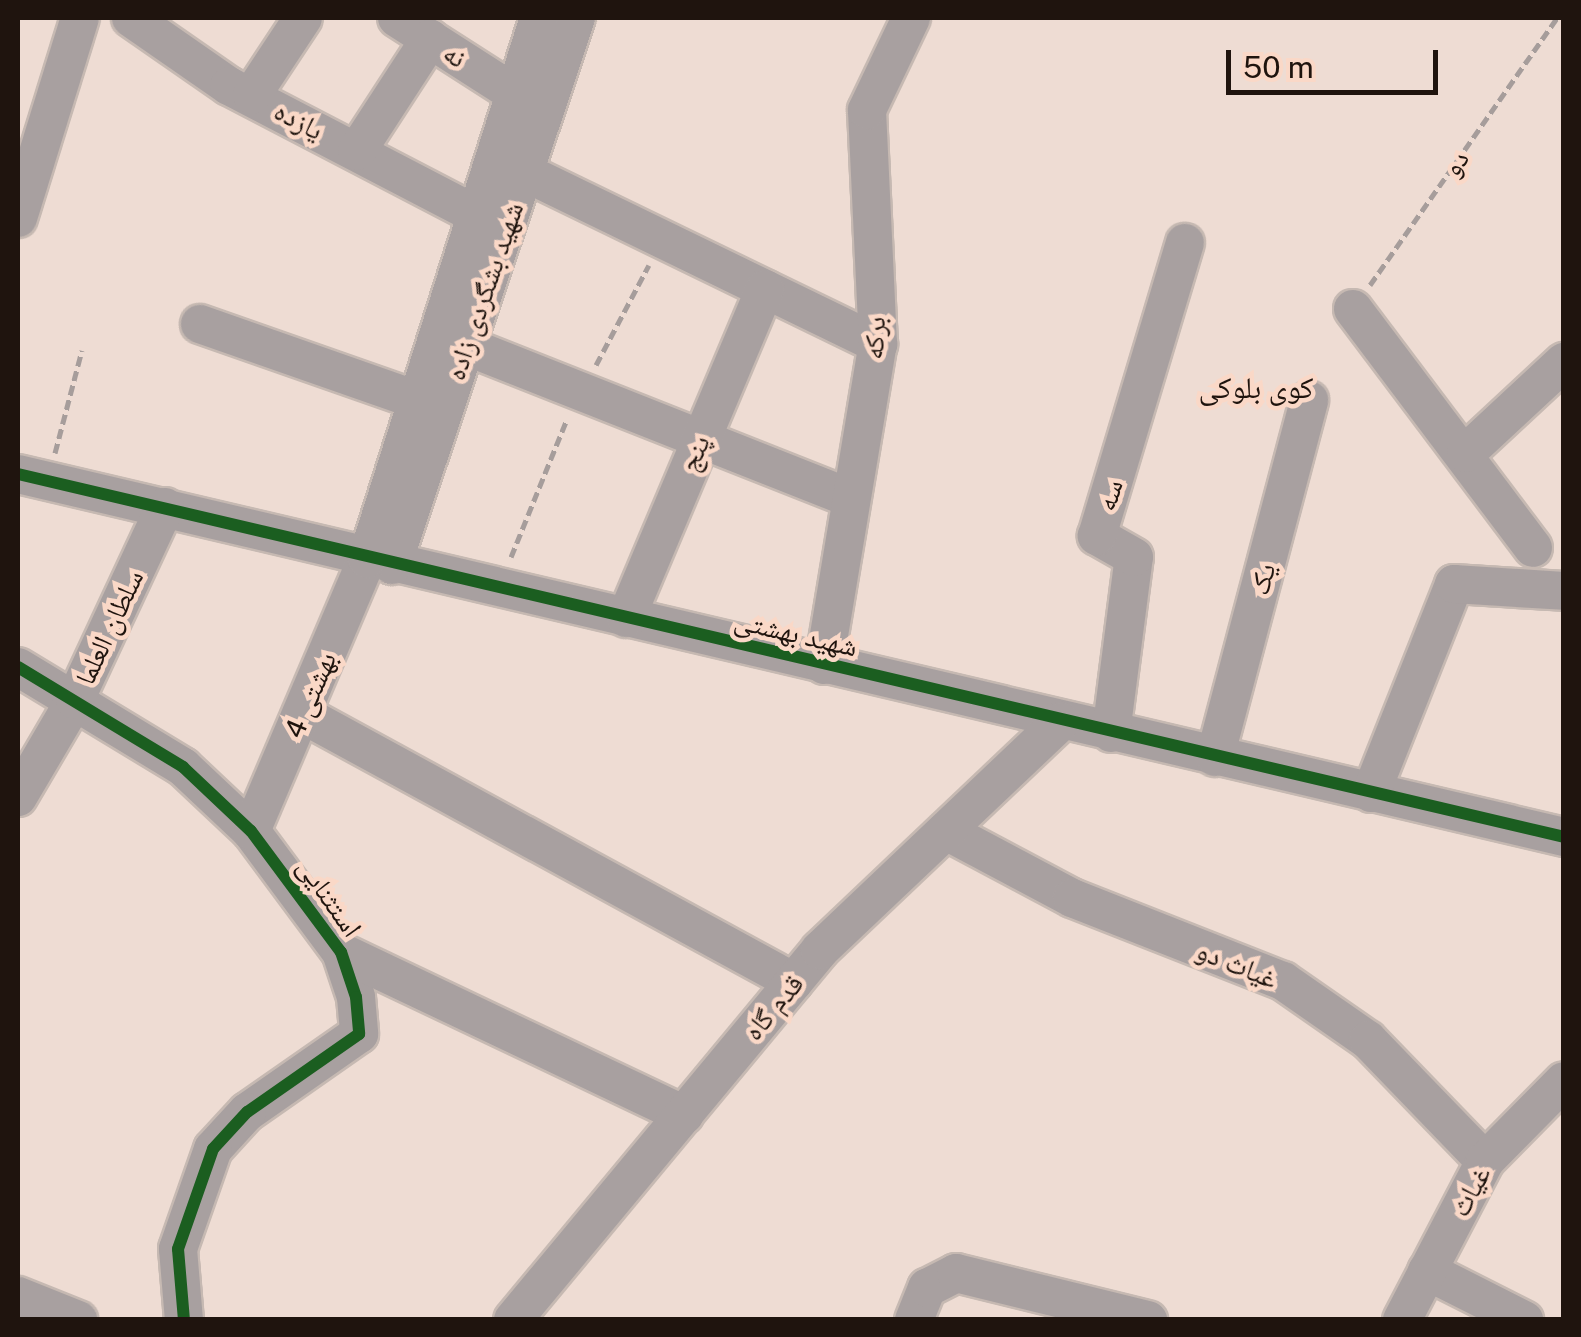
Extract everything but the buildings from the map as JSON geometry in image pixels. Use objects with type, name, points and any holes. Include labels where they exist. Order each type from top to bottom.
[{"type":"street","points":[[18,218],[80,18]]},
{"type":"street","name":"یازده","points":[[130,18],[252,95],[489,222]]},
{"type":"street","points":[[252,95],[304,18]]},
{"type":"street","name":"نه","points":[[397,18],[514,92]]},
{"type":"street","name":"شهید بشگردی زاده","points":[[379,562],[466,346],[514,92],[539,18]]},
{"type":"street","name":"شهید بشگردی زاده","points":[[379,562],[411,398],[489,222],[524,172],[576,18]]},
{"type":"street","name":"برکه","points":[[824,665],[849,498],[878,344],[867,110],[911,18]]},
{"type":"street","points":[[357,152],[430,40]]},
{"type":"street","points":[[524,172],[878,344]]},
{"type":"street","name":"سه","points":[[1111,733],[1134,558],[1097,536],[1185,243]]},
{"type":"street","name":"پنج","points":[[626,618],[766,289]]},
{"type":"street","points":[[1353,309],[1466,453],[1533,548]]},
{"type":"street","points":[[200,324],[411,398]]},
{"type":"street","points":[[466,346],[849,498]]},
{"type":"street","points":[[1466,453],[1564,362]]},
{"type":"street","name":"یک","points":[[1215,757],[1309,400]]},
{"type":"street","name":"شهید بهشتی","points":[[33,478],[379,562],[1564,836]]},
{"type":"street","name":"سلطان العلما","points":[[18,797],[75,700],[165,507]]},
{"type":"street","name":"بهشتی 4","points":[[251,831],[302,714],[379,562]]},
{"type":"street","points":[[1371,793],[1454,584],[1564,591]]},
{"type":"street","name":"استثنایی","points":[[18,667],[183,767],[251,831],[340,952],[359,1034],[247,1112],[213,1149],[178,1249],[184,1320]]},
{"type":"street","points":[[302,714],[794,982]]},
{"type":"street","name":"قدم گاه","points":[[514,1320],[794,982],[1061,721]]},
{"type":"street","name":"غیاث دو","points":[[946,830],[1072,898],[1283,980],[1368,1040],[1485,1160]]},
{"type":"street","points":[[340,952],[684,1115]]},
{"type":"street","name":"غیاث","points":[[1402,1320],[1485,1160],[1564,1081]]},
{"type":"street","points":[[1426,1272],[1524,1320]]},
{"type":"street","points":[[914,1320],[940,1274],[1148,1320]]},
{"type":"street","points":[[18,1296],[78,1320]]},
{"type":"path","points":[[33,478],[82,350]]},
{"type":"cycle path","points":[[18,474],[1564,837]]},
{"type":"cycle path","points":[[18,667],[183,767],[251,831],[341,952],[356,997],[359,1034],[247,1112],[213,1149],[178,1249],[184,1320]]},
{"type":"district","name":"کوی بلوکی","points":[[1256,387]]}]
